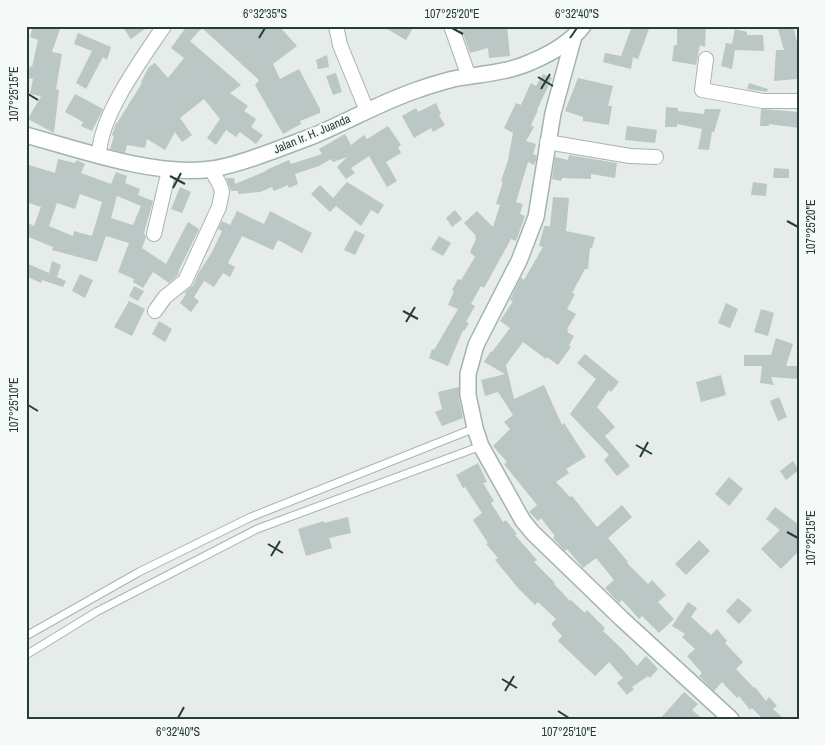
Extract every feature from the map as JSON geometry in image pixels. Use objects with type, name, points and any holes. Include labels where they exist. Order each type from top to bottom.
[{"type":"street","points":[[98,155],[99,144],[108,116],[138,63],[164,26]]},
{"type":"street","points":[[336,26],[340,45],[367,111]]},
{"type":"street","points":[[450,26],[469,76]]},
{"type":"street","points":[[579,31],[553,113],[547,142],[540,202],[531,234],[476,345],[472,357],[468,374],[468,395],[475,428],[481,446],[514,507],[533,533],[731,719]]},
{"type":"street","name":"Jalan Ir. H. Juanda","points":[[26,135],[98,155],[169,170],[212,169],[250,159],[312,136],[421,89],[452,79],[509,69],[529,63],[553,52],[579,31]]},
{"type":"street","points":[[706,59],[702,90],[763,100],[799,101]]},
{"type":"street","points":[[547,142],[630,156],[656,156]]},
{"type":"street","points":[[155,311],[165,297],[185,281],[219,207],[222,192],[212,169]]},
{"type":"street","points":[[154,234],[169,170]]},
{"type":"lane","points":[[26,636],[139,572],[251,517],[475,428]]},
{"type":"lane","points":[[26,655],[96,612],[257,529],[292,514],[481,446]]},
{"type":"lane","points":[[251,517],[257,529]]},
{"type":"lane","points":[[90,599],[96,612]]},
{"type":"building","points":[[33,26],[61,26],[52,52],[62,54],[56,89],[59,90],[54,133],[28,119],[41,96],[30,94],[33,79],[27,78],[30,66],[32,67],[38,40],[30,37]]},
{"type":"building","points":[[122,26],[149,26],[131,39]]},
{"type":"building","points":[[187,26],[279,26],[297,46],[273,64],[280,79],[299,69],[320,109],[320,113],[300,121],[301,124],[283,134],[255,85],[259,80],[202,28],[190,41],[241,85],[230,93],[248,106],[244,111],[256,119],[251,127],[263,135],[256,144],[240,132],[236,137],[226,130],[216,145],[207,138],[220,119],[204,99],[180,118],[192,135],[182,142],[175,132],[165,150],[147,139],[145,148],[127,145],[125,153],[110,149],[116,123],[142,83],[149,67],[155,63],[168,78],[184,58],[171,48]]},
{"type":"building","points":[[382,26],[414,26],[406,40]]},
{"type":"building","points":[[460,26],[507,26],[510,56],[489,58],[488,48],[470,53]]},
{"type":"building","points":[[632,26],[650,26],[638,59],[633,57],[631,69],[603,62],[605,53],[621,56]]},
{"type":"building","points":[[706,26],[705,47],[700,45],[696,65],[672,61],[674,45],[677,45],[677,27]]},
{"type":"building","points":[[777,26],[793,26],[797,42],[797,79],[774,81],[776,50],[784,50]]},
{"type":"building","points":[[735,29],[747,32],[747,35],[763,35],[764,51],[735,50],[732,69],[721,66],[726,43],[732,44]]},
{"type":"building","points":[[78,33],[111,47],[107,60],[103,57],[86,89],[76,83],[92,51],[74,44]]},
{"type":"building","points":[[327,55],[329,67],[318,69],[316,60]]},
{"type":"building","points":[[336,73],[342,92],[333,95],[326,76]]},
{"type":"building","points":[[543,74],[552,78],[531,125],[534,127],[526,141],[536,144],[533,154],[537,156],[534,165],[528,162],[516,202],[523,204],[520,214],[525,216],[516,241],[511,239],[484,288],[481,286],[471,304],[475,306],[466,322],[469,323],[463,330],[448,366],[429,358],[432,349],[434,350],[458,309],[448,305],[454,291],[452,290],[458,279],[461,280],[475,257],[470,252],[476,236],[464,223],[477,211],[493,227],[500,205],[496,204],[503,182],[501,181],[508,160],[513,133],[504,128],[516,103],[521,105],[531,83],[536,86]]},
{"type":"building","points":[[578,78],[613,86],[608,106],[612,106],[609,125],[583,121],[583,117],[565,111]]},
{"type":"building","points":[[749,83],[768,89],[767,92],[747,89]]},
{"type":"building","points":[[75,94],[103,109],[92,131],[81,126],[83,122],[65,112]]},
{"type":"building","points":[[436,103],[441,114],[439,115],[445,125],[433,132],[431,128],[414,138],[402,116],[416,108],[418,112]]},
{"type":"building","points":[[666,107],[678,108],[678,111],[704,114],[705,109],[721,109],[714,132],[712,132],[709,150],[698,149],[702,129],[677,124],[677,127],[665,127]]},
{"type":"building","points":[[761,109],[799,112],[799,128],[769,124],[769,126],[760,126]]},
{"type":"building","points":[[388,126],[401,145],[398,147],[401,153],[386,162],[397,181],[387,187],[369,156],[351,168],[355,173],[346,179],[337,167],[347,157],[333,162],[331,159],[319,166],[295,174],[298,184],[289,188],[288,185],[274,191],[272,187],[260,192],[238,194],[238,191],[231,191],[226,178],[234,178],[235,184],[289,160],[291,164],[322,154],[319,149],[345,134],[351,145],[364,135],[367,139]]},
{"type":"building","points":[[627,126],[657,130],[655,143],[625,140]]},
{"type":"building","points":[[569,155],[617,163],[615,178],[591,174],[591,179],[562,178],[561,181],[552,179],[555,157],[568,160]]},
{"type":"building","points":[[58,159],[75,163],[77,160],[85,164],[81,173],[111,184],[116,172],[127,176],[125,183],[140,189],[138,195],[153,201],[142,248],[166,264],[188,222],[199,229],[178,275],[169,283],[153,272],[143,288],[133,282],[134,279],[118,272],[129,243],[106,236],[97,262],[52,250],[53,247],[26,236],[26,222],[34,226],[41,207],[26,202],[26,164],[55,173]],"holes":[[[80,194],[102,202],[92,236],[74,231],[73,236],[49,226],[57,203],[75,209]],[[117,196],[141,206],[133,225],[111,218]]]},
{"type":"building","points":[[774,168],[789,169],[789,178],[773,178]]},
{"type":"building","points":[[347,182],[384,205],[378,214],[371,210],[361,226],[336,206],[330,212],[311,194],[320,185],[333,198]]},
{"type":"building","points":[[753,182],[767,184],[766,196],[751,195]]},
{"type":"building","points":[[180,187],[191,192],[182,213],[171,209]]},
{"type":"building","points":[[553,197],[569,198],[566,231],[595,237],[592,248],[590,248],[588,269],[585,269],[572,293],[575,294],[567,309],[576,314],[567,329],[569,330],[567,332],[574,336],[569,345],[571,347],[558,365],[547,357],[546,359],[523,342],[506,365],[514,399],[544,385],[562,425],[564,423],[586,457],[566,469],[569,473],[556,482],[570,497],[572,496],[597,527],[622,505],[632,517],[608,538],[627,563],[648,584],[652,580],[666,595],[658,602],[674,619],[659,633],[642,616],[639,619],[622,600],[619,603],[605,588],[614,580],[596,558],[583,568],[567,549],[565,551],[553,538],[555,536],[541,518],[538,521],[529,512],[537,505],[504,464],[507,462],[493,446],[510,429],[504,422],[513,415],[498,392],[485,396],[481,380],[505,374],[484,362],[510,328],[500,321],[513,301],[510,300],[521,277],[524,280],[543,247],[539,246],[544,226],[550,226]]},
{"type":"building","points":[[455,210],[462,219],[452,227],[446,218]]},
{"type":"building","points":[[237,211],[264,224],[270,211],[312,233],[302,253],[278,240],[273,250],[242,236],[228,263],[235,267],[230,277],[223,273],[214,287],[204,281],[194,297],[199,301],[191,312],[180,303],[186,294],[184,293],[193,285],[211,254],[222,231],[218,229],[222,221],[230,225]]},
{"type":"building","points":[[355,230],[365,235],[355,255],[344,250]]},
{"type":"building","points":[[439,236],[451,243],[443,256],[431,249]]},
{"type":"building","points":[[52,261],[61,265],[57,277],[66,281],[63,287],[42,280],[41,283],[26,276],[26,263],[49,273]]},
{"type":"building","points":[[80,274],[93,280],[85,298],[72,291]]},
{"type":"building","points":[[134,286],[144,291],[138,301],[129,296]]},
{"type":"building","points":[[129,301],[145,309],[132,336],[114,327]]},
{"type":"building","points":[[726,303],[738,309],[730,328],[718,323]]},
{"type":"building","points":[[761,309],[774,313],[768,336],[754,332]]},
{"type":"building","points":[[159,321],[172,329],[165,342],[152,334]]},
{"type":"building","points":[[776,338],[793,344],[786,366],[799,366],[798,379],[771,377],[774,385],[760,383],[762,366],[744,366],[744,355],[771,355]]},
{"type":"building","points":[[585,354],[619,382],[611,392],[609,390],[597,407],[615,427],[605,436],[630,466],[617,476],[604,460],[609,455],[570,414],[596,379],[577,363]]},
{"type":"building","points":[[721,375],[726,395],[701,402],[696,382]]},
{"type":"building","points":[[459,387],[463,418],[442,426],[435,412],[442,409],[438,392]]},
{"type":"building","points":[[779,397],[787,417],[778,421],[770,401]]},
{"type":"building","points":[[793,461],[799,470],[786,480],[780,471]]},
{"type":"building","points":[[478,463],[487,482],[483,483],[494,501],[491,503],[503,522],[506,520],[517,534],[515,535],[537,560],[534,562],[570,601],[585,613],[587,610],[605,628],[603,631],[637,666],[646,656],[658,669],[650,678],[648,676],[632,687],[634,689],[627,695],[617,683],[623,678],[609,662],[595,676],[558,641],[562,636],[551,624],[556,619],[538,602],[535,605],[495,560],[498,558],[486,544],[488,543],[473,520],[482,513],[465,487],[463,488],[456,475]]},
{"type":"building","points":[[729,477],[743,489],[729,506],[715,494]]},
{"type":"building","points":[[775,507],[799,525],[799,551],[781,569],[761,549],[780,530],[766,519]]},
{"type":"building","points":[[348,517],[351,533],[329,538],[332,548],[306,556],[298,529],[324,521],[324,523]]},
{"type":"building","points":[[699,540],[710,551],[686,575],[675,564]]},
{"type":"building","points":[[738,598],[752,610],[739,624],[726,611]]},
{"type":"building","points":[[688,602],[697,608],[691,617],[711,635],[717,629],[727,641],[725,643],[743,662],[736,669],[755,687],[766,701],[769,697],[777,706],[773,709],[784,719],[763,719],[752,708],[750,710],[739,696],[737,698],[722,682],[714,691],[699,676],[702,673],[687,656],[695,649],[682,637],[685,634],[672,626]]},
{"type":"building","points":[[684,692],[698,704],[692,710],[703,719],[660,719]]}]
